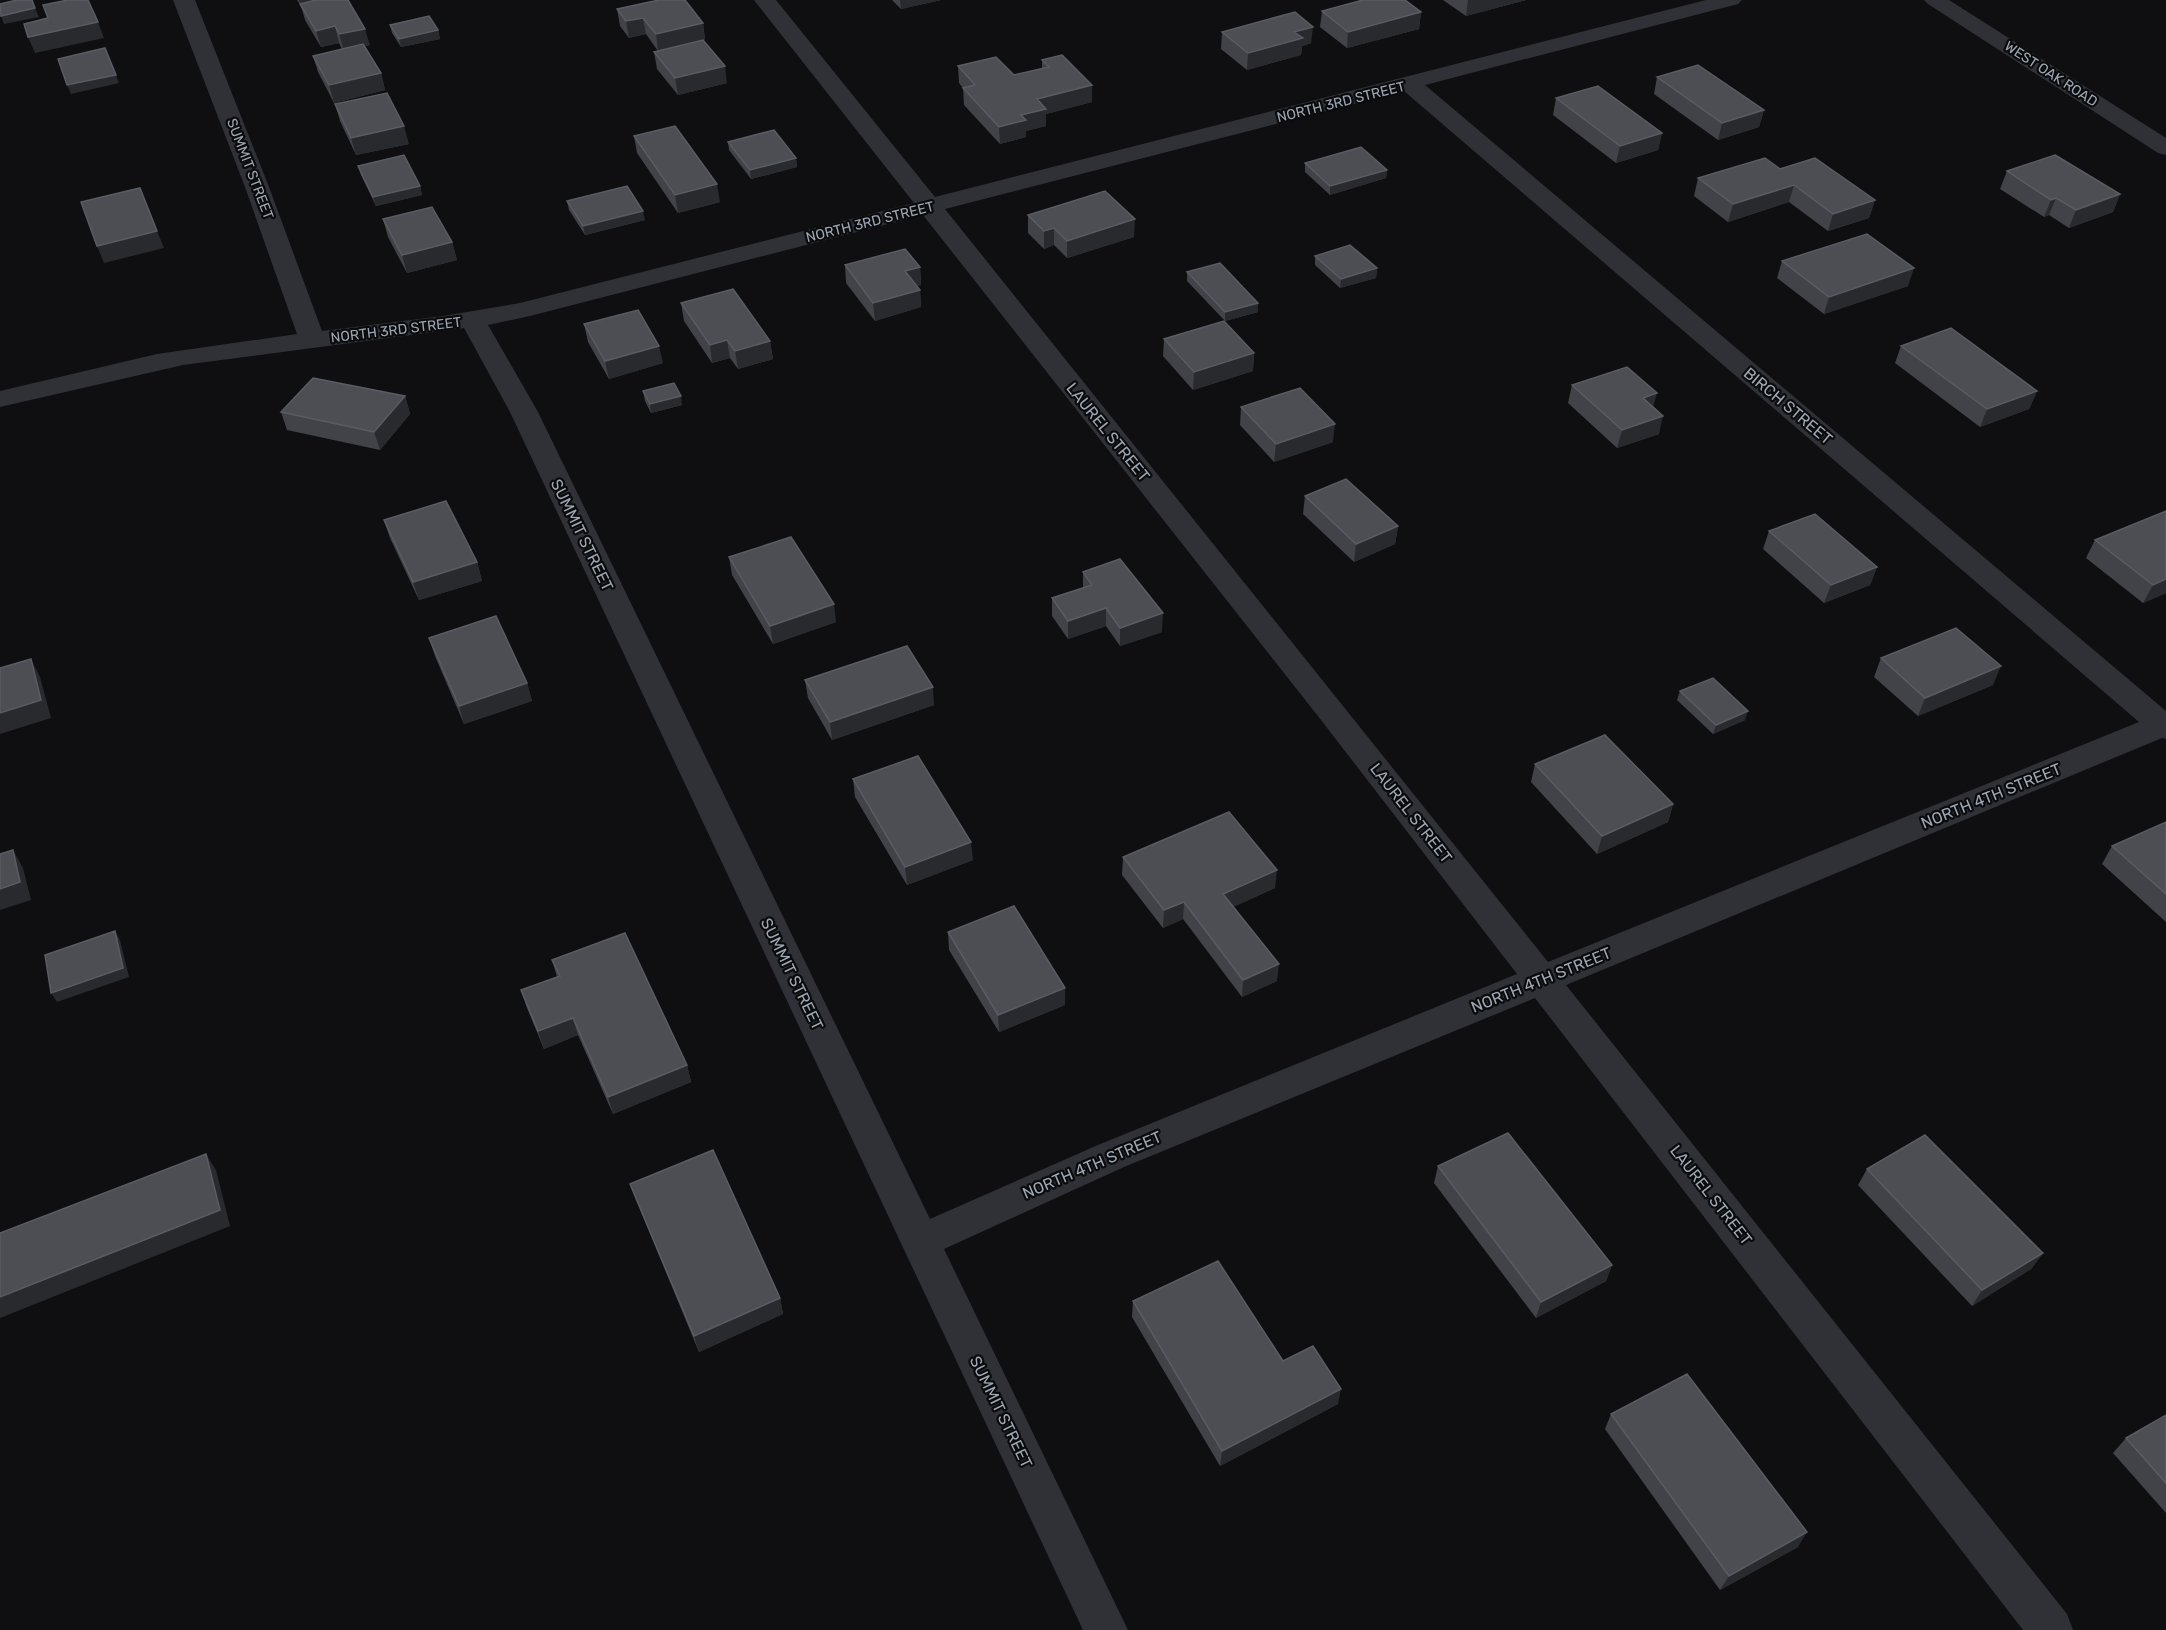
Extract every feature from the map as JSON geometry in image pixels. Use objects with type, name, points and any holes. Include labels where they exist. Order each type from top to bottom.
[{"type":"street","name":"SUMMIT STREET","points":[[184,0],[257,187],[312,340]]},
{"type":"street","name":"LAUREL STREET","points":[[765,0],[1332,712],[2051,1630]]},
{"type":"street","name":"NORTH 3RD STREET","points":[[0,399],[141,365],[209,353],[472,320],[521,311],[1731,0]]},
{"type":"street","name":"WEST OAK ROAD","points":[[1935,0],[2166,148]]},
{"type":"street","name":"BIRCH STREET","points":[[1410,84],[2165,726]]},
{"type":"street","name":"SUMMIT STREET","points":[[472,320],[524,412],[1106,1630]]},
{"type":"street","name":"NORTH 4TH STREET","points":[[920,1242],[1122,1151],[2165,726]]},
{"type":"building","points":[[17,0],[32,0],[35,8],[1,16],[0,4]]},
{"type":"building","points":[[68,0],[88,0],[98,22],[28,37],[24,24],[48,18],[43,5]]},
{"type":"building","points":[[316,0],[348,0],[365,29],[339,34],[335,26],[316,31],[300,4]]},
{"type":"building","points":[[659,0],[685,0],[703,23],[656,34],[643,18],[626,21],[617,9]]},
{"type":"building","points":[[1363,0],[1405,0],[1421,12],[1348,32],[1322,11]]},
{"type":"building","points":[[1295,12],[1313,27],[1294,32],[1303,38],[1248,53],[1222,32]]},
{"type":"building","points":[[429,16],[438,30],[399,39],[390,25]]},
{"type":"building","points":[[703,40],[725,66],[675,78],[654,52]]},
{"type":"building","points":[[363,44],[381,73],[329,85],[313,56]]},
{"type":"building","points":[[105,48],[116,75],[67,85],[58,59]]},
{"type":"building","points":[[1062,55],[1092,85],[1037,99],[1046,109],[1021,115],[1026,120],[999,127],[963,88],[975,85],[958,66],[996,57],[1014,75],[1049,67],[1042,60]]},
{"type":"building","points":[[1698,65],[1764,110],[1722,123],[1657,77]]},
{"type":"building","points":[[1598,86],[1662,133],[1620,146],[1556,98]]},
{"type":"building","points":[[387,93],[404,126],[351,138],[335,104]]},
{"type":"building","points":[[675,126],[717,184],[675,195],[634,136]]},
{"type":"building","points":[[774,130],[796,158],[750,170],[728,142]]},
{"type":"building","points":[[1361,147],[1387,170],[1330,186],[1305,163]]},
{"type":"building","points":[[404,155],[420,186],[373,197],[358,166]]},
{"type":"building","points":[[2055,155],[2120,194],[2076,210],[2056,198],[2051,200],[2007,171]]},
{"type":"building","points":[[1765,158],[1780,169],[1815,158],[1875,200],[1833,214],[1794,185],[1733,204],[1698,178]]},
{"type":"building","points":[[627,186],[643,211],[583,226],[567,201]]},
{"type":"building","points":[[140,188],[157,231],[97,246],[81,202]]},
{"type":"building","points":[[1105,191],[1135,219],[1067,241],[1054,228],[1044,231],[1028,215]]},
{"type":"building","points":[[432,207],[452,242],[402,255],[383,219]]},
{"type":"building","points":[[1867,234],[1914,268],[1829,297],[1782,261]]},
{"type":"building","points":[[1350,245],[1377,268],[1341,279],[1315,256]]},
{"type":"building","points":[[905,249],[920,267],[905,271],[920,290],[873,303],[845,265]]},
{"type":"building","points":[[1220,263],[1258,303],[1225,312],[1187,272]]},
{"type":"building","points":[[733,289],[770,341],[735,351],[727,340],[710,345],[681,303]]},
{"type":"building","points":[[638,310],[659,346],[605,361],[584,324]]},
{"type":"building","points":[[1224,321],[1254,353],[1194,372],[1164,339]]},
{"type":"building","points":[[1951,328],[2037,391],[1987,409],[1901,346]]},
{"type":"building","points":[[1627,367],[1657,393],[1643,398],[1663,416],[1622,430],[1572,385]]},
{"type":"building","points":[[313,378],[405,396],[374,432],[281,412]]},
{"type":"building","points":[[674,383],[681,396],[650,404],[643,391]]},
{"type":"building","points":[[1300,388],[1335,424],[1276,444],[1241,407]]},
{"type":"building","points":[[1346,479],[1398,526],[1356,544],[1305,496]]},
{"type":"building","points":[[446,501],[477,562],[413,582],[384,520]]},
{"type":"building","points":[[2166,511],[2166,579],[2153,585],[2095,540]]},
{"type":"building","points":[[1815,514],[1877,567],[1831,585],[1769,531]]},
{"type":"building","points":[[791,537],[834,604],[770,626],[729,557]]},
{"type":"building","points":[[1120,559],[1163,613],[1120,628],[1106,608],[1068,621],[1052,598],[1092,585],[1083,572]]},
{"type":"building","points":[[496,616],[527,683],[459,706],[429,638]]},
{"type":"building","points":[[1956,628],[2001,666],[1925,698],[1881,658]]},
{"type":"building","points":[[907,646],[933,687],[830,722],[805,680]]},
{"type":"building","points":[[31,659],[41,700],[0,713],[0,668]]},
{"type":"building","points":[[1713,678],[1748,711],[1716,725],[1680,691]]},
{"type":"building","points":[[1605,735],[1673,804],[1602,836],[1535,764]]},
{"type":"building","points":[[918,756],[971,842],[905,867],[853,779]]},
{"type":"building","points":[[1229,812],[1277,870],[1223,894],[1279,964],[1243,980],[1184,902],[1164,910],[1123,857]]},
{"type":"building","points":[[2166,822],[2166,894],[2112,846]]},
{"type":"building","points":[[13,850],[20,882],[0,889],[0,854]]},
{"type":"building","points":[[1014,906],[1065,988],[998,1015],[948,932]]},
{"type":"building","points":[[115,931],[123,968],[51,993],[45,955]]},
{"type":"building","points":[[625,933],[687,1065],[608,1097],[573,1018],[538,1031],[521,990],[560,976],[552,960]]},
{"type":"building","points":[[1508,1133],[1612,1265],[1541,1302],[1438,1166]]},
{"type":"building","points":[[1925,1135],[2043,1253],[1982,1290],[1867,1169]]},
{"type":"building","points":[[713,1150],[780,1298],[694,1336],[630,1184]]},
{"type":"building","points":[[206,1154],[220,1210],[0,1297],[0,1233]]},
{"type":"building","points":[[1218,1261],[1283,1361],[1313,1346],[1341,1389],[1222,1451],[1133,1301]]},
{"type":"building","points":[[1687,1374],[1807,1532],[1729,1576],[1611,1414]]},
{"type":"building","points":[[2166,1415],[2166,1483],[2126,1438]]}]
